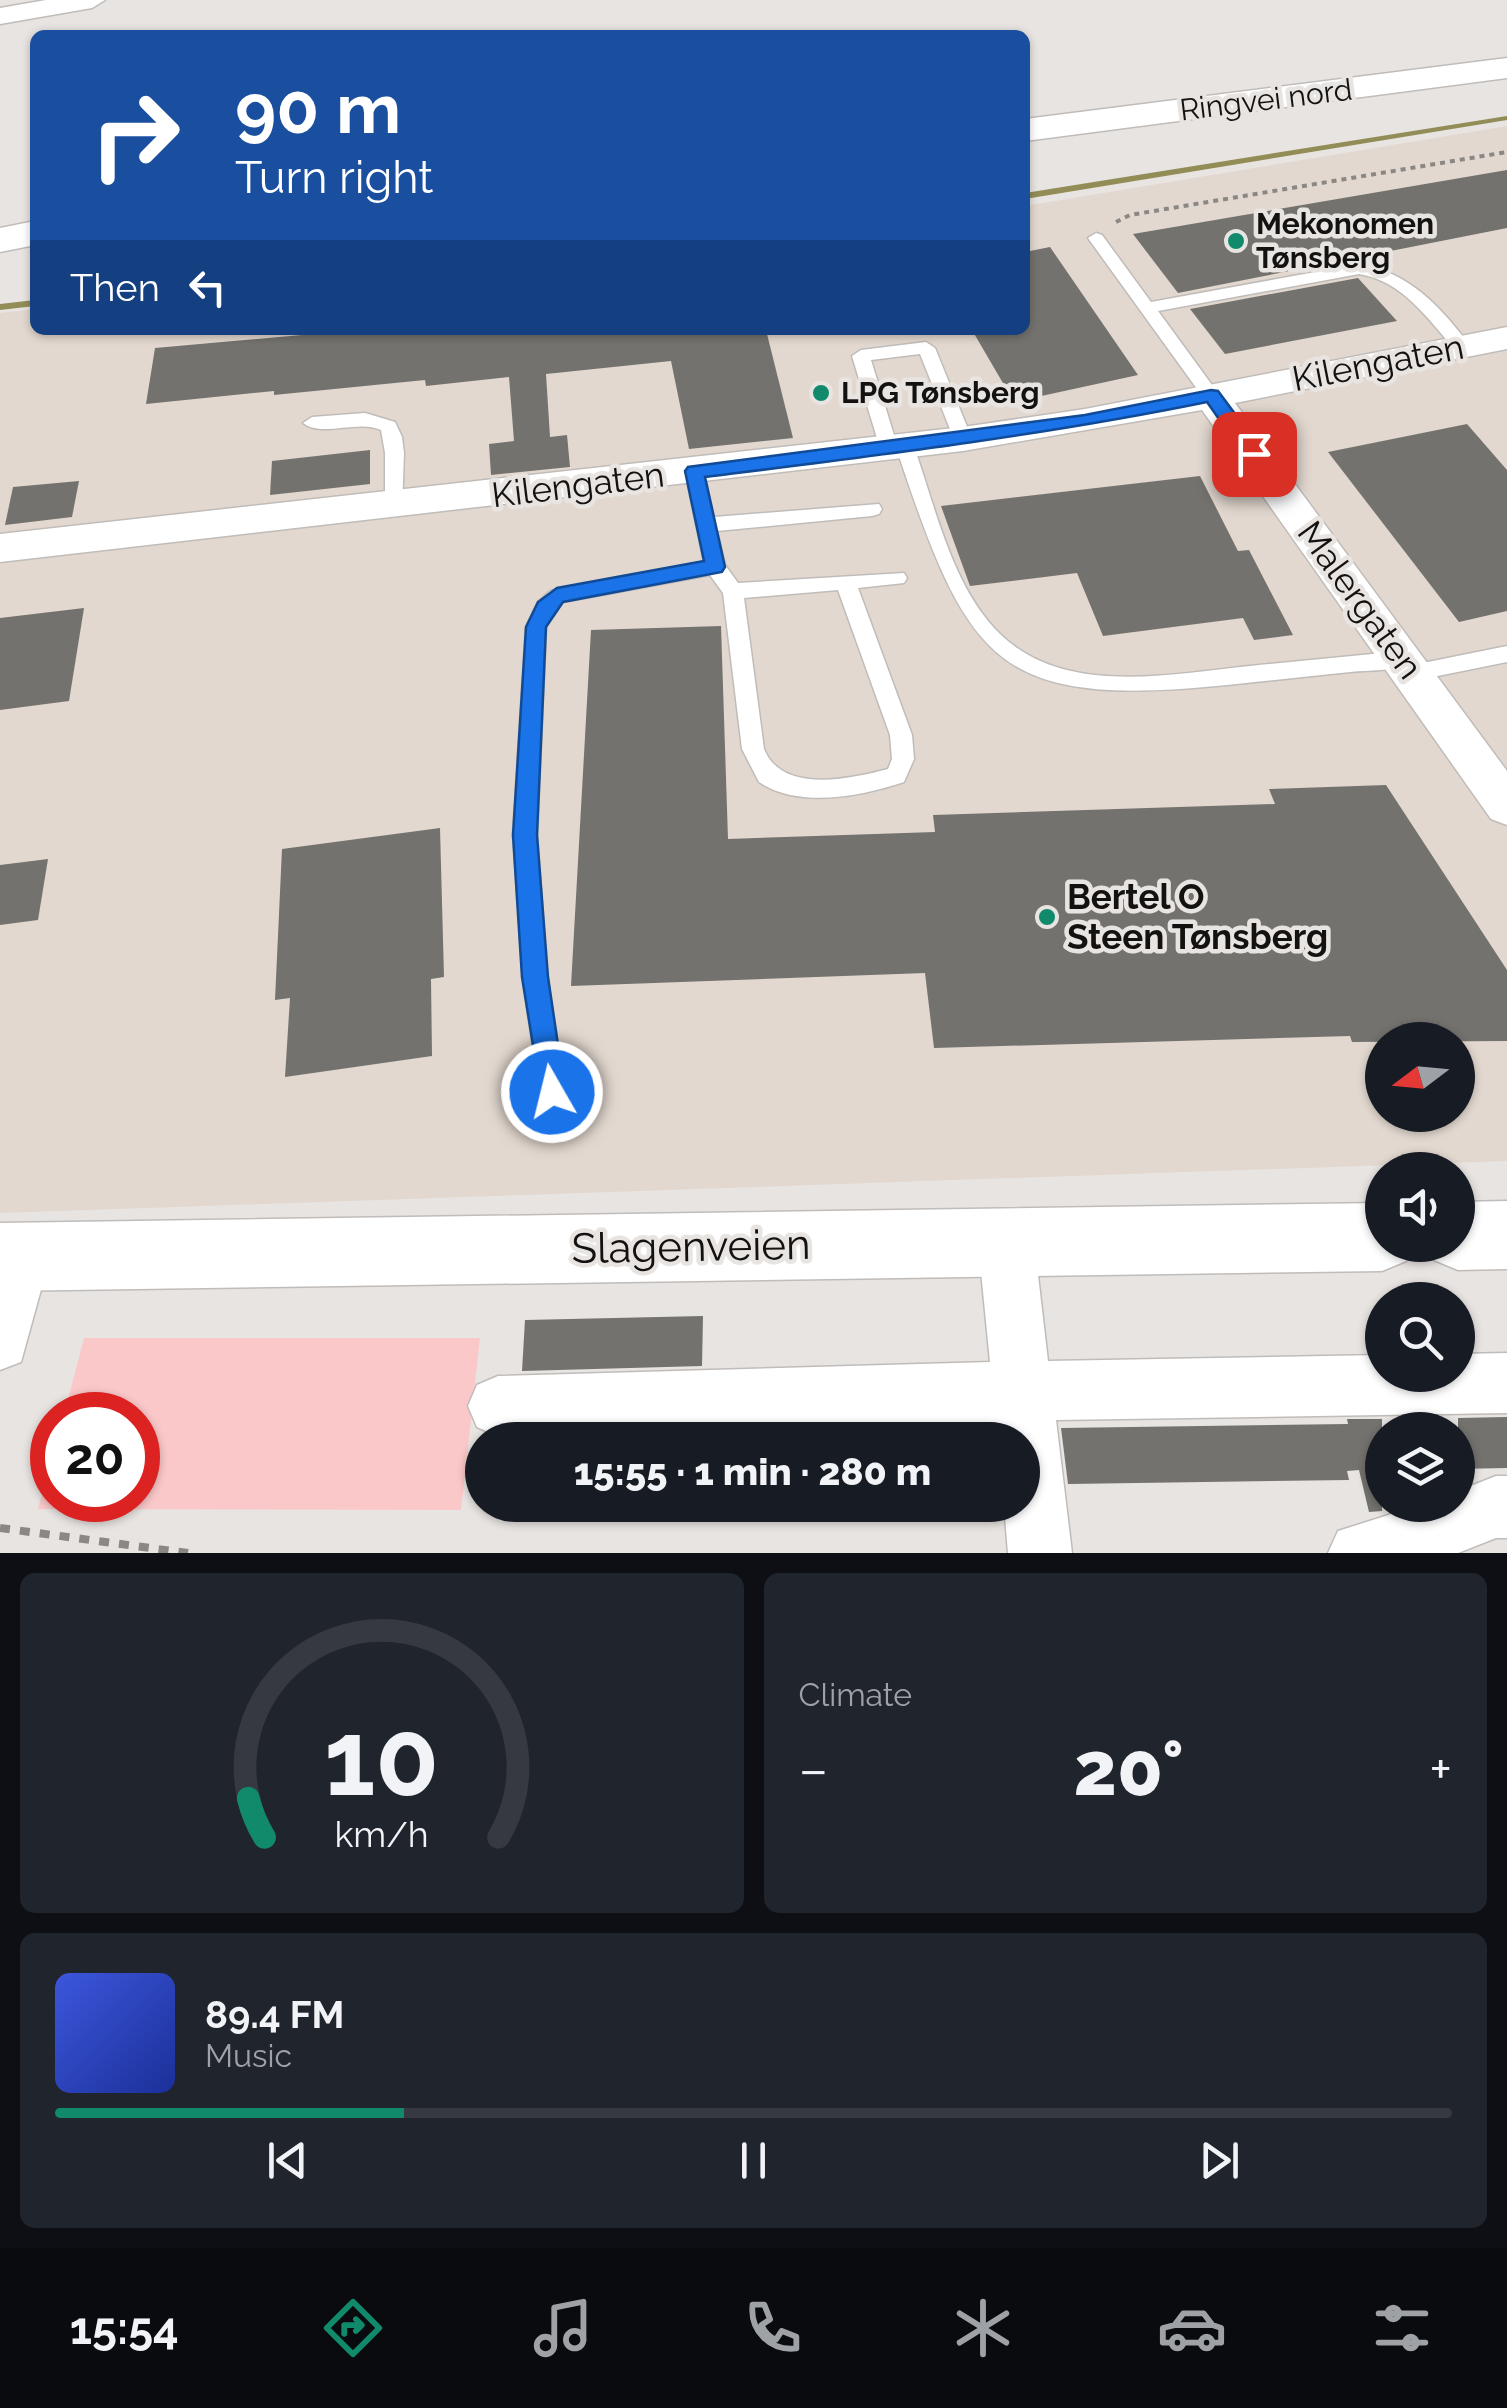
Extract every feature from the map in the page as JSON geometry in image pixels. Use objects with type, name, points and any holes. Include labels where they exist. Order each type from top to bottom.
[{"type":"main road","name":"Ringvei nord","points":[[1030,107],[1507,48]]},
{"type":"main road","name":"Ringvei nord","points":[[1030,129],[1507,68]]},
{"type":"main road","points":[[0,215],[30,210]]},
{"type":"main road","points":[[0,240],[30,234]]},
{"type":"main road","points":[[1475,1236],[1507,1236]]},
{"type":"main road","name":"Slagenveien","points":[[11,1257],[1365,1237]]},
{"type":"street","points":[[0,16],[92,0]]},
{"type":"street","name":"Kilengaten","points":[[0,548],[962,439],[1085,421],[1507,338]]},
{"type":"street","name":"Malergaten","points":[[1211,396],[1507,806]]},
{"type":"street","points":[[1006,1241],[1040,1553]]},
{"type":"street","points":[[0,1341],[11,1257]]},
{"type":"street","points":[[498,1406],[1020,1391],[1507,1383]]},
{"type":"street","points":[[1360,1553],[1401,1544],[1496,1506],[1507,1507]]},
{"type":"street","points":[[1026,1553],[1058,1553]]},
{"type":"lane","points":[[1096,238],[1211,396]]},
{"type":"lane","points":[[1147,308],[1373,270],[1407,286],[1462,346]]},
{"type":"lane","points":[[962,439],[926,348],[862,356],[958,589],[1010,655],[1057,676],[1134,685],[1408,666],[1507,654]]},
{"type":"lane","points":[[312,423],[385,420],[394,431],[395,506]]},
{"type":"lane","points":[[694,471],[715,567],[733,592],[753,749],[760,769],[773,780],[796,787],[882,782],[896,775],[903,759],[900,735],[846,583]]},
{"type":"lane","points":[[706,525],[872,508]]},
{"type":"lane","points":[[552,1092],[535,977],[525,835],[536,627],[545,607],[557,596],[715,567]]},
{"type":"lane","points":[[733,592],[897,578]]},
{"type":"path","points":[[1096,238],[1130,215],[1507,152]]},
{"type":"path","points":[[0,1528],[188,1553]]},
{"type":"shaded area","points":[[1507,126],[1507,1161],[1475,1162],[1475,1152],[1365,1152],[1365,1166],[0,1213],[0,313],[30,310],[30,335],[1030,335],[1030,205]]},
{"type":"shaded area","points":[[84,1338],[480,1338],[471,1422],[465,1422],[461,1510],[160,1509],[160,1392],[70,1392]]},
{"type":"building","points":[[1507,170],[1507,228],[1178,293],[1133,234]]},
{"type":"building","points":[[1050,247],[1138,375],[1014,402],[975,335],[1030,335],[1030,251]]},
{"type":"building","points":[[1358,278],[1397,321],[1225,354],[1190,309]]},
{"type":"building","points":[[302,335],[767,335],[793,438],[689,449],[671,361],[546,374],[550,437],[567,435],[570,467],[491,475],[489,444],[514,441],[509,377],[426,386],[425,380],[274,395],[274,391],[146,404],[155,348]]},
{"type":"building","points":[[1467,424],[1507,470],[1507,611],[1459,622],[1328,452]]},
{"type":"building","points":[[370,450],[370,484],[270,495],[272,461]]},
{"type":"building","points":[[1200,476],[1238,551],[1249,550],[1293,635],[1254,640],[1243,618],[1103,636],[1077,573],[970,586],[941,506]]},
{"type":"building","points":[[79,481],[72,517],[5,525],[13,487]]},
{"type":"building","points":[[84,608],[69,701],[0,710],[0,618]]},
{"type":"building","points":[[721,626],[728,839],[935,832],[933,815],[1275,804],[1269,789],[1386,785],[1507,970],[1507,1041],[1475,1041],[1475,1022],[1365,1022],[1365,1042],[1352,1042],[1350,1036],[934,1048],[925,973],[571,986],[591,630]]},
{"type":"building","points":[[440,828],[444,977],[431,979],[432,1056],[285,1077],[290,998],[275,1000],[282,849]]},
{"type":"building","points":[[48,859],[38,920],[0,925],[0,865]]},
{"type":"building","points":[[703,1316],[702,1366],[522,1371],[525,1320]]},
{"type":"building","points":[[1507,1417],[1507,1468],[1475,1469],[1475,1418]]},
{"type":"building","points":[[1347,1419],[1365,1419],[1365,1495],[1359,1470],[1347,1471],[1349,1480],[1068,1484],[1061,1428],[1348,1424]]},
{"type":"waterway","points":[[1030,195],[1507,118]]},
{"type":"waterway","points":[[0,307],[30,304]]},
{"type":"place","name":"Mekonomen Tønsberg","points":[[1236,241]]},
{"type":"place","name":"LPG Tønsberg","points":[[821,393]]},
{"type":"place","name":"Bertel O Steen Tønsberg","points":[[1047,917]]},
{"type":"route","points":[[552,1092],[535,977],[525,835],[536,627],[545,607],[557,596],[715,567],[694,471],[962,439],[1085,421],[1211,396],[1254,454]]}]
